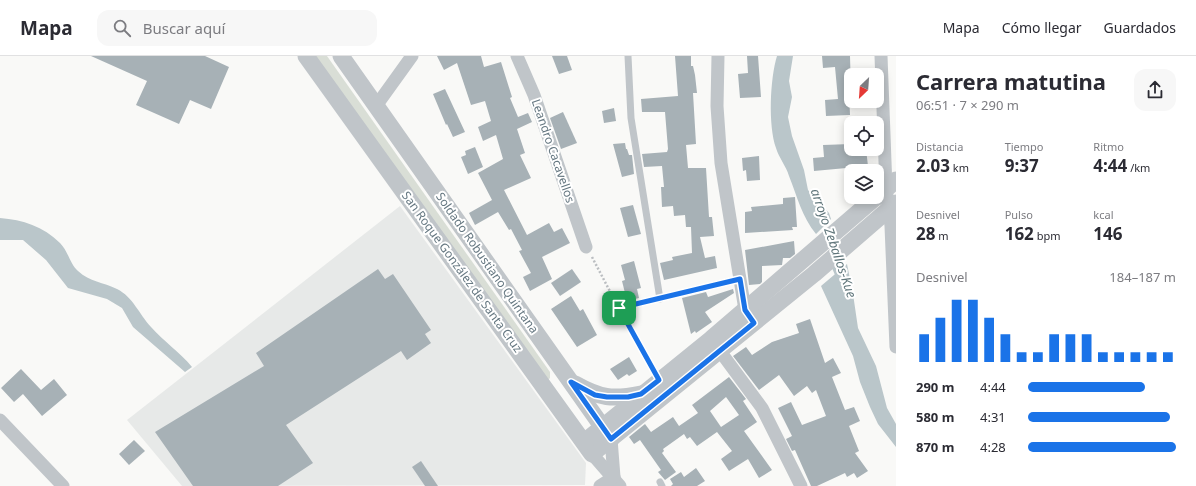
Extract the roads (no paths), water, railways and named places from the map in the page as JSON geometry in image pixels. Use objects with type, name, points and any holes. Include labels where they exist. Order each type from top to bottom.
[{"type":"street","name":"San Roque González de Santa Cruz","points":[[306,56],[588,448],[617,482]]},
{"type":"street","name":"Soldado Robustiano Quintana","points":[[341,56],[606,433]]},
{"type":"street","points":[[376,106],[412,56]]},
{"type":"street","name":"Leandro Cacavellos","points":[[517,56],[534,95],[586,247]]},
{"type":"street","points":[[718,56],[717,106],[721,163],[740,279],[750,316]]},
{"type":"street","points":[[882,56],[884,164]]},
{"type":"street","points":[[884,190],[892,206],[896,347]]},
{"type":"street","points":[[750,316],[814,274],[873,204]]},
{"type":"street","points":[[588,448],[750,316],[804,261],[892,206]]},
{"type":"street","points":[[606,433],[641,394],[659,380],[715,345]]},
{"type":"street","points":[[715,345],[762,408],[801,486]]},
{"type":"street","points":[[571,382],[595,395],[607,397],[641,394]]},
{"type":"street","points":[[0,420],[63,486]]},
{"type":"street","points":[[600,486],[617,482],[606,433]]},
{"type":"lane","points":[[628,56],[631,118],[660,299]]},
{"type":"lane","points":[[619,308],[740,279]]},
{"type":"waterway","name":"arroyo Zeballos-Kue","points":[[832,263],[838,277]]}]
